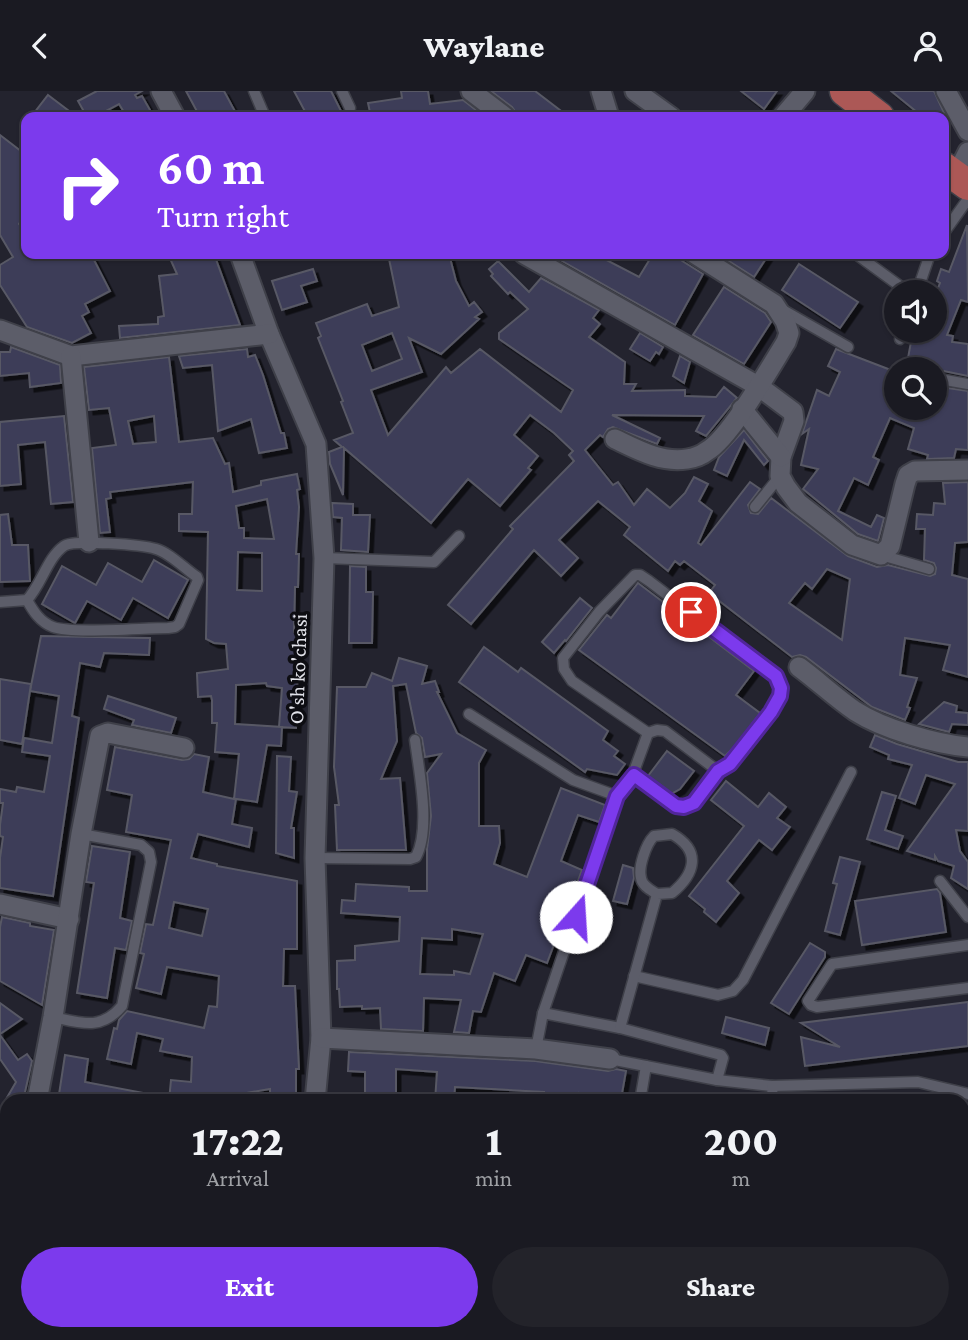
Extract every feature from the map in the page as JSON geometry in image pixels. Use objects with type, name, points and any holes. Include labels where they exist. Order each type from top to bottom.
[{"type":"main road","points":[[845,91],[872,112]]},
{"type":"street","points":[[161,91],[173,112]]},
{"type":"street","points":[[471,91],[498,112]]},
{"type":"street","points":[[601,91],[607,112]]},
{"type":"street","points":[[635,91],[664,112]]},
{"type":"street","points":[[787,112],[805,91]]},
{"type":"street","points":[[946,91],[968,131]]},
{"type":"street","name":"O'sh ko'chasi","points":[[244,259],[269,334],[316,444],[324,558],[315,858],[321,1038],[316,1094]]},
{"type":"street","points":[[533,259],[758,386],[795,416],[780,466]]},
{"type":"street","points":[[615,439],[647,455],[687,459],[709,450],[742,409],[786,342],[789,333],[774,304],[703,259]]},
{"type":"street","points":[[0,330],[71,356],[269,334]]},
{"type":"street","points":[[71,356],[89,542]]},
{"type":"street","points":[[742,409],[780,466],[798,503],[852,545],[881,555],[890,546],[908,475],[925,469],[968,470]]},
{"type":"street","points":[[799,667],[857,712],[887,726],[950,745],[968,747]]},
{"type":"street","points":[[38,1094],[81,834],[102,733],[184,747]]},
{"type":"street","points":[[0,904],[69,919]]},
{"type":"street","points":[[321,1038],[536,1049],[610,1059]]},
{"type":"lane","points":[[254,91],[263,112]]},
{"type":"lane","points":[[342,91],[350,108]]},
{"type":"lane","points":[[949,215],[961,176]]},
{"type":"lane","points":[[863,259],[892,280]]},
{"type":"lane","points":[[921,280],[928,259]]},
{"type":"lane","points":[[774,304],[848,347]]},
{"type":"lane","points":[[947,380],[968,383]]},
{"type":"lane","points":[[755,507],[780,466]]},
{"type":"lane","points":[[324,558],[435,562],[459,536]]},
{"type":"lane","points":[[0,602],[27,600],[61,548],[70,543],[89,542],[158,549],[197,577],[197,585],[179,624],[168,628],[54,628],[40,619],[27,600]]},
{"type":"lane","points":[[881,555],[929,569]]},
{"type":"lane","points":[[634,775],[676,806],[694,803],[718,771],[730,764],[771,712],[780,696],[781,688],[776,676],[640,575],[630,578],[599,612],[563,658],[562,664],[572,681],[648,733]]},
{"type":"lane","points":[[468,714],[573,779],[617,796]]},
{"type":"lane","points":[[648,733],[665,731],[718,771]]},
{"type":"lane","points":[[536,1049],[543,1013],[617,796],[634,775],[648,733]]},
{"type":"lane","points":[[315,858],[416,857],[421,846],[424,799],[415,740]]},
{"type":"lane","points":[[634,977],[718,995],[733,991],[743,980],[850,772]]},
{"type":"lane","points":[[53,1017],[86,1024],[105,1022],[122,1006],[151,862],[149,852],[141,845],[81,834]]},
{"type":"lane","points":[[672,834],[688,846],[692,865],[683,882],[671,894],[657,894],[642,883],[640,876],[646,846],[654,836],[672,834]]},
{"type":"lane","points":[[940,881],[968,917]]},
{"type":"lane","points":[[620,1028],[657,894]]},
{"type":"lane","points":[[968,945],[832,964],[808,1001],[817,1007],[968,988]]},
{"type":"lane","points":[[543,1013],[620,1028],[722,1056],[717,1080]]},
{"type":"lane","points":[[610,1059],[717,1080],[772,1086],[918,1083],[968,1094]]},
{"type":"lane","points":[[641,1094],[646,1066]]},
{"type":"lane","points":[[772,1086],[773,1094]]},
{"type":"building","points":[[97,91],[142,91],[135,95],[137,98],[142,96],[151,112],[124,112],[119,104],[104,112],[84,112],[78,101]]},
{"type":"building","points":[[186,91],[224,91],[235,112],[197,112]]},
{"type":"building","points":[[294,91],[331,91],[342,112],[305,112]]},
{"type":"building","points":[[401,91],[428,91],[430,104],[463,100],[478,112],[370,112],[368,103],[402,98]]},
{"type":"building","points":[[491,91],[535,91],[562,112],[516,112]]},
{"type":"building","points":[[741,91],[777,91],[764,109]]},
{"type":"building","points":[[891,91],[934,91],[944,112],[917,112]]},
{"type":"building","points":[[48,95],[70,112],[35,112]]},
{"type":"building","points":[[0,135],[21,151],[21,259],[94,259],[110,291],[85,304],[89,312],[82,316],[91,333],[72,343],[27,327],[0,285],[0,265],[13,257],[0,235]]},
{"type":"building","points":[[967,225],[968,302],[961,300],[947,335],[947,280],[937,280],[941,269],[949,272]]},
{"type":"building","points":[[170,259],[216,259],[240,325],[120,338],[119,326],[158,324],[158,317],[164,316],[159,276],[177,274]]},
{"type":"building","points":[[389,259],[450,259],[456,281],[469,306],[474,302],[482,312],[475,317],[479,319],[441,354],[409,338],[422,372],[371,390],[388,435],[446,367],[451,373],[480,349],[561,412],[573,390],[499,339],[499,333],[528,309],[510,292],[508,294],[491,276],[493,274],[489,269],[498,261],[529,292],[541,278],[599,310],[593,318],[600,324],[589,337],[625,362],[624,384],[636,384],[632,391],[685,390],[685,396],[716,397],[724,387],[737,398],[706,436],[696,431],[704,416],[612,415],[660,438],[657,444],[613,427],[585,450],[613,485],[618,482],[634,505],[647,489],[670,508],[685,493],[694,477],[708,484],[699,501],[712,511],[698,543],[701,545],[750,482],[760,489],[748,505],[751,513],[758,514],[771,498],[848,556],[877,567],[888,565],[930,576],[935,574],[936,568],[934,563],[924,560],[925,529],[916,529],[917,514],[933,515],[934,503],[945,504],[943,483],[968,482],[968,542],[955,543],[952,575],[968,579],[968,677],[943,670],[950,645],[905,638],[900,675],[917,678],[905,720],[872,707],[806,657],[792,657],[709,593],[715,585],[684,561],[680,565],[675,561],[668,571],[624,535],[630,527],[598,501],[559,540],[578,558],[561,576],[534,550],[471,624],[448,605],[513,529],[510,526],[574,461],[569,455],[573,451],[530,415],[514,435],[538,456],[528,468],[531,470],[500,506],[468,479],[431,523],[344,448],[343,495],[330,464],[329,452],[342,447],[334,440],[353,433],[318,338],[321,336],[316,323],[367,304],[372,316],[399,307]],"holes":[[[392,333],[402,359],[372,371],[362,345]],[[827,569],[850,579],[842,640],[789,603],[805,583],[812,589]]]},
{"type":"building","points":[[559,259],[605,259],[639,277],[650,259],[679,259],[703,274],[675,325]]},
{"type":"building","points":[[726,259],[766,259],[754,277]]},
{"type":"building","points":[[799,264],[858,302],[840,328],[782,290]]},
{"type":"building","points":[[313,269],[317,281],[301,286],[307,302],[282,310],[272,281]]},
{"type":"building","points":[[724,287],[765,313],[771,322],[744,364],[693,335]]},
{"type":"building","points":[[640,333],[663,347],[650,361],[630,349]]},
{"type":"building","points":[[947,335],[953,336],[952,342],[968,344],[968,376],[947,372],[947,357],[908,357],[911,343],[947,343]]},
{"type":"building","points":[[11,347],[60,365],[61,383],[30,387],[29,373],[0,376],[0,352],[10,352]]},
{"type":"building","points":[[247,349],[248,357],[255,355],[287,448],[259,453],[251,419],[218,431],[212,365],[183,368],[179,356]]},
{"type":"building","points":[[836,349],[884,367],[884,420],[889,420],[873,457],[879,460],[868,485],[854,478],[838,511],[871,527],[877,515],[884,518],[878,541],[858,534],[803,489],[818,469],[801,465],[809,429],[802,434],[817,390],[829,396],[840,372],[828,366]]},
{"type":"building","points":[[680,356],[690,362],[684,383],[673,376]]},
{"type":"building","points":[[169,357],[179,442],[213,438],[225,464],[229,463],[233,492],[261,485],[261,481],[297,474],[300,489],[297,490],[299,507],[296,554],[299,554],[294,632],[297,632],[299,667],[296,667],[296,728],[282,727],[281,746],[267,745],[257,802],[236,799],[232,824],[252,828],[249,847],[198,834],[191,858],[217,866],[297,881],[297,949],[284,949],[283,986],[295,986],[299,1069],[296,1069],[296,1094],[270,1094],[270,1089],[241,1094],[170,1094],[171,1080],[191,1082],[192,1057],[160,1051],[163,1039],[137,1033],[131,1064],[107,1059],[114,1028],[117,1029],[119,1020],[127,1011],[204,1028],[209,1006],[217,1007],[219,976],[167,967],[161,994],[136,988],[144,954],[140,953],[146,924],[153,925],[171,840],[126,832],[132,795],[107,790],[115,747],[182,760],[189,759],[194,754],[209,757],[203,792],[234,799],[239,754],[215,752],[217,723],[212,723],[211,696],[198,697],[197,673],[228,669],[226,644],[206,639],[208,532],[179,531],[179,514],[192,514],[193,482],[110,492],[111,498],[106,499],[110,532],[100,533],[92,448],[116,445],[109,408],[89,410],[84,367]],"holes":[[[154,416],[156,442],[133,444],[128,421]],[[267,499],[274,539],[244,538],[244,528],[239,528],[236,506]],[[238,552],[262,553],[262,591],[237,590]],[[266,683],[267,686],[282,688],[279,727],[235,724],[236,685]],[[174,902],[208,909],[202,936],[169,928]]]},
{"type":"building","points":[[947,388],[968,391],[968,450],[956,449],[954,458],[927,459],[928,455],[908,449],[914,428],[895,420],[947,420]]},
{"type":"building","points":[[64,416],[73,502],[51,504],[45,442],[18,445],[21,484],[0,486],[0,422]]},
{"type":"building","points":[[744,430],[768,461],[764,465],[744,440],[727,476],[714,470],[719,457]]},
{"type":"building","points":[[332,503],[353,504],[353,515],[370,515],[368,552],[341,550],[342,518],[333,517]]},
{"type":"building","points":[[8,514],[12,545],[28,545],[30,581],[0,582],[0,515]]},
{"type":"building","points":[[154,560],[188,580],[168,618],[133,598],[121,620],[87,601],[75,623],[42,604],[62,566],[96,585],[108,563],[142,582]]},
{"type":"building","points":[[350,566],[366,567],[366,592],[373,592],[372,643],[349,643]]},
{"type":"building","points":[[638,583],[754,671],[736,695],[760,713],[725,756],[579,650],[607,615],[611,618]]},
{"type":"building","points":[[580,598],[592,608],[554,653],[542,642]]},
{"type":"building","points":[[41,636],[150,638],[149,655],[104,653],[100,667],[80,663],[72,716],[79,718],[53,896],[0,888],[3,837],[0,836],[0,825],[3,803],[0,803],[0,789],[16,792],[17,787],[44,792],[50,756],[22,752],[24,738],[52,743],[59,696],[30,691]]},
{"type":"building","points":[[484,647],[518,672],[521,668],[608,731],[603,740],[618,751],[614,756],[625,764],[617,775],[587,769],[585,772],[459,682]]},
{"type":"building","points":[[399,658],[427,666],[422,684],[435,681],[437,692],[457,733],[486,750],[479,763],[479,826],[499,826],[500,843],[494,864],[527,877],[561,788],[605,805],[599,822],[578,815],[561,861],[582,870],[547,963],[526,955],[515,981],[494,973],[481,1012],[473,1011],[469,1033],[454,1032],[461,1000],[424,998],[423,1031],[381,1029],[380,1008],[340,1007],[337,961],[355,960],[355,946],[399,941],[400,917],[341,913],[342,900],[355,901],[356,884],[409,887],[409,891],[427,891],[427,849],[431,816],[427,773],[441,754],[425,757],[422,738],[416,733],[406,684],[393,686],[397,741],[381,779],[400,778],[406,850],[337,850],[335,805],[339,805],[334,767],[337,687],[366,687],[372,673],[392,681]],"holes":[[[452,929],[483,934],[470,974],[454,971],[454,975],[420,974],[422,938],[452,940]]]},
{"type":"building","points":[[0,679],[31,684],[22,744],[0,740]]},
{"type":"building","points":[[108,696],[176,718],[171,733],[132,725],[134,720],[104,709]]},
{"type":"building","points":[[944,702],[957,706],[956,712],[968,713],[968,725],[952,724],[949,732],[919,724]]},
{"type":"building","points":[[875,735],[958,762],[968,762],[968,831],[956,830],[960,851],[968,862],[968,889],[951,878],[954,866],[938,861],[935,856],[935,860],[907,851],[955,784],[926,775],[915,804],[899,798],[912,765],[888,759],[889,755],[870,747]]},
{"type":"building","points":[[667,751],[694,771],[680,789],[671,794],[648,776]]},
{"type":"building","points":[[277,756],[291,757],[289,791],[297,792],[291,828],[294,828],[294,858],[276,853]]},
{"type":"building","points":[[726,781],[758,807],[769,793],[786,807],[777,818],[790,827],[772,850],[759,840],[727,881],[739,893],[716,922],[689,896],[744,826],[711,800]]},
{"type":"building","points":[[882,792],[896,796],[885,830],[903,836],[898,849],[867,839]]},
{"type":"building","points":[[92,846],[130,852],[120,918],[132,921],[126,950],[115,948],[107,998],[77,993],[94,883],[86,882]]},
{"type":"building","points":[[840,857],[860,862],[840,935],[825,931],[837,884],[833,883]]},
{"type":"building","points":[[623,865],[633,868],[634,878],[627,904],[613,901]]},
{"type":"building","points":[[937,889],[940,893],[946,932],[862,945],[855,901]]},
{"type":"building","points":[[2,917],[54,930],[42,1005],[0,981]]},
{"type":"building","points":[[810,943],[825,952],[825,957],[789,1014],[771,1003]]},
{"type":"building","points":[[968,1002],[968,1046],[805,1066],[801,1037],[840,1047],[801,1023]]},
{"type":"building","points":[[0,1003],[22,1019],[0,1034]]},
{"type":"building","points":[[726,1017],[769,1028],[765,1045],[722,1033]]},
{"type":"building","points":[[0,1035],[18,1060],[27,1054],[32,1061],[25,1094],[9,1094],[16,1082],[0,1059]]},
{"type":"building","points":[[349,1052],[535,1061],[626,1071],[622,1094],[544,1094],[455,1087],[454,1094],[435,1094],[437,1072],[396,1069],[396,1094],[365,1094],[365,1072],[348,1071]]},
{"type":"building","points":[[65,1055],[88,1059],[85,1082],[149,1094],[59,1094]]},
{"type":"route","points":[[576,917],[617,796],[634,775],[676,806],[684,807],[694,803],[718,771],[730,764],[771,712],[780,696],[781,688],[776,676],[691,612]]}]
